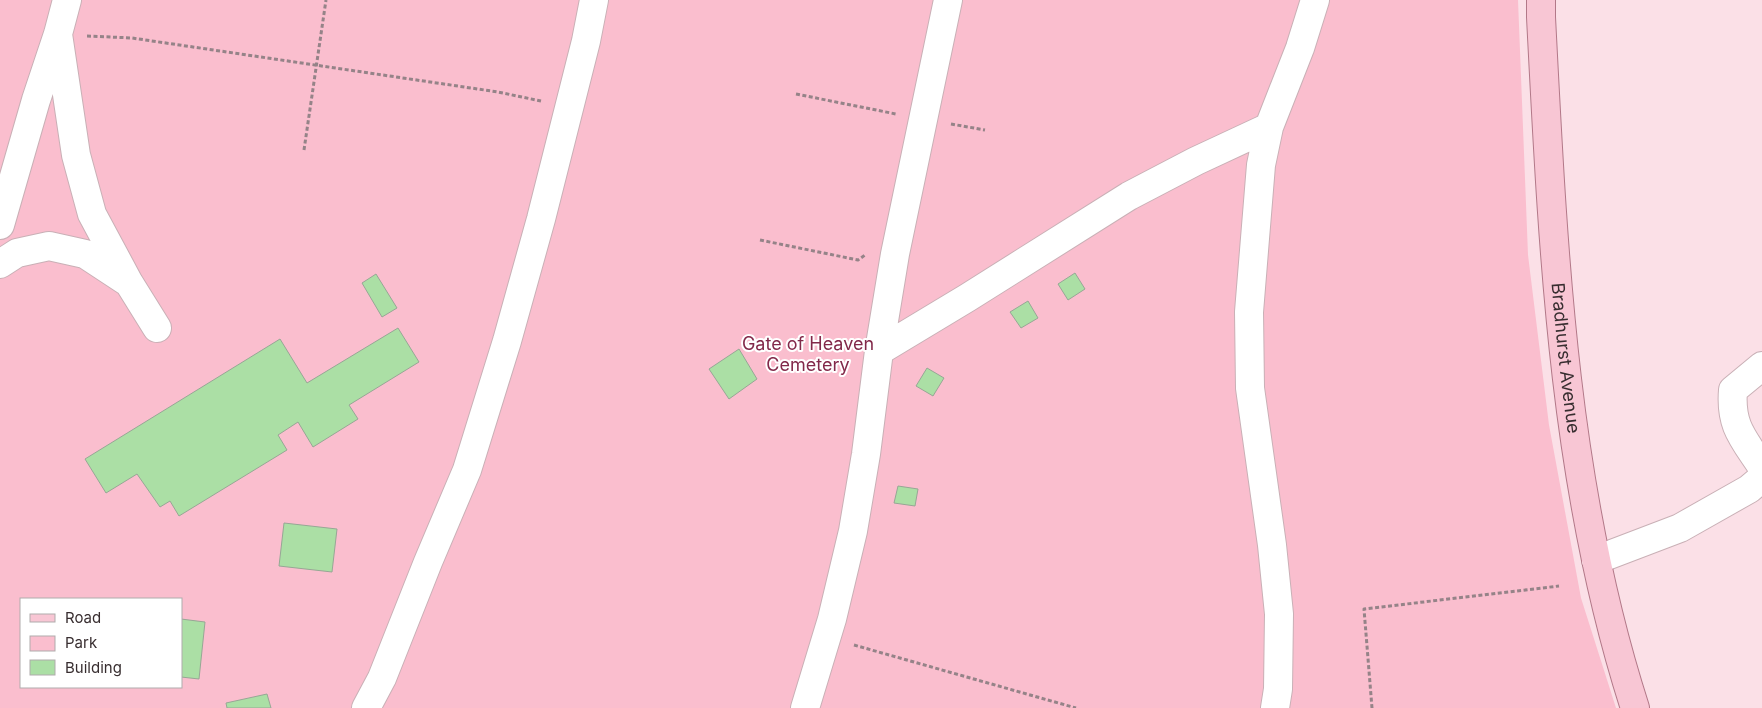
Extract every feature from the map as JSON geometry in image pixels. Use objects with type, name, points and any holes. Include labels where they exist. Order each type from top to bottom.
[{"type":"main road","name":"Bradhurst Avenue","points":[[1541,0],[1548,161],[1555,258],[1566,376],[1581,490],[1603,595],[1635,708]]},
{"type":"lane","points":[[0,226],[67,0]]},
{"type":"lane","points":[[366,708],[382,678],[467,470],[510,332],[541,219],[586,40],[594,0]]},
{"type":"lane","points":[[805,708],[827,637],[853,531],[866,454],[879,351],[899,233],[948,0]]},
{"type":"lane","points":[[1275,708],[1278,689],[1279,614],[1272,546],[1250,388],[1248,312],[1261,165],[1269,128],[1300,48],[1315,0]]},
{"type":"lane","points":[[58,34],[76,155],[92,214],[157,328]]},
{"type":"lane","points":[[879,351],[968,298],[1129,196],[1196,161],[1269,128]]},
{"type":"lane","points":[[0,264],[18,252],[49,246],[85,254],[130,283]]},
{"type":"lane","points":[[1762,366],[1733,390],[1731,407],[1737,429],[1762,467]]},
{"type":"lane","points":[[1596,560],[1680,528],[1749,489],[1762,478]]},
{"type":"path","points":[[304,150],[326,0]]},
{"type":"path","points":[[58,34],[132,38],[498,92],[569,106]]},
{"type":"path","points":[[796,94],[986,130]]},
{"type":"path","points":[[760,240],[858,260],[899,233]]},
{"type":"path","points":[[1372,708],[1364,608],[1559,586]]},
{"type":"path","points":[[827,637],[1076,708]]},
{"type":"green space","name":"Gate of Heaven Cemetery","points":[[0,0],[1518,0],[1528,255],[1549,425],[1581,598],[1616,708],[0,708]]},
{"type":"building","points":[[1075,273],[1085,289],[1068,300],[1058,284]]},
{"type":"building","points":[[376,274],[397,308],[382,317],[362,283]]},
{"type":"building","points":[[1028,301],[1038,318],[1021,328],[1010,312]]},
{"type":"building","points":[[398,328],[419,362],[349,405],[358,419],[313,447],[298,422],[278,435],[287,450],[179,516],[170,501],[160,507],[137,474],[106,493],[85,459],[280,339],[307,383]]},
{"type":"building","points":[[739,349],[757,379],[729,399],[709,369]]},
{"type":"building","points":[[927,368],[944,378],[933,396],[916,386]]},
{"type":"building","points":[[898,486],[918,489],[915,506],[894,503]]},
{"type":"building","points":[[284,523],[337,529],[332,572],[279,566]]},
{"type":"building","points":[[182,619],[205,622],[199,679],[182,677]]},
{"type":"building","points":[[267,694],[271,708],[227,708],[226,703]]}]
